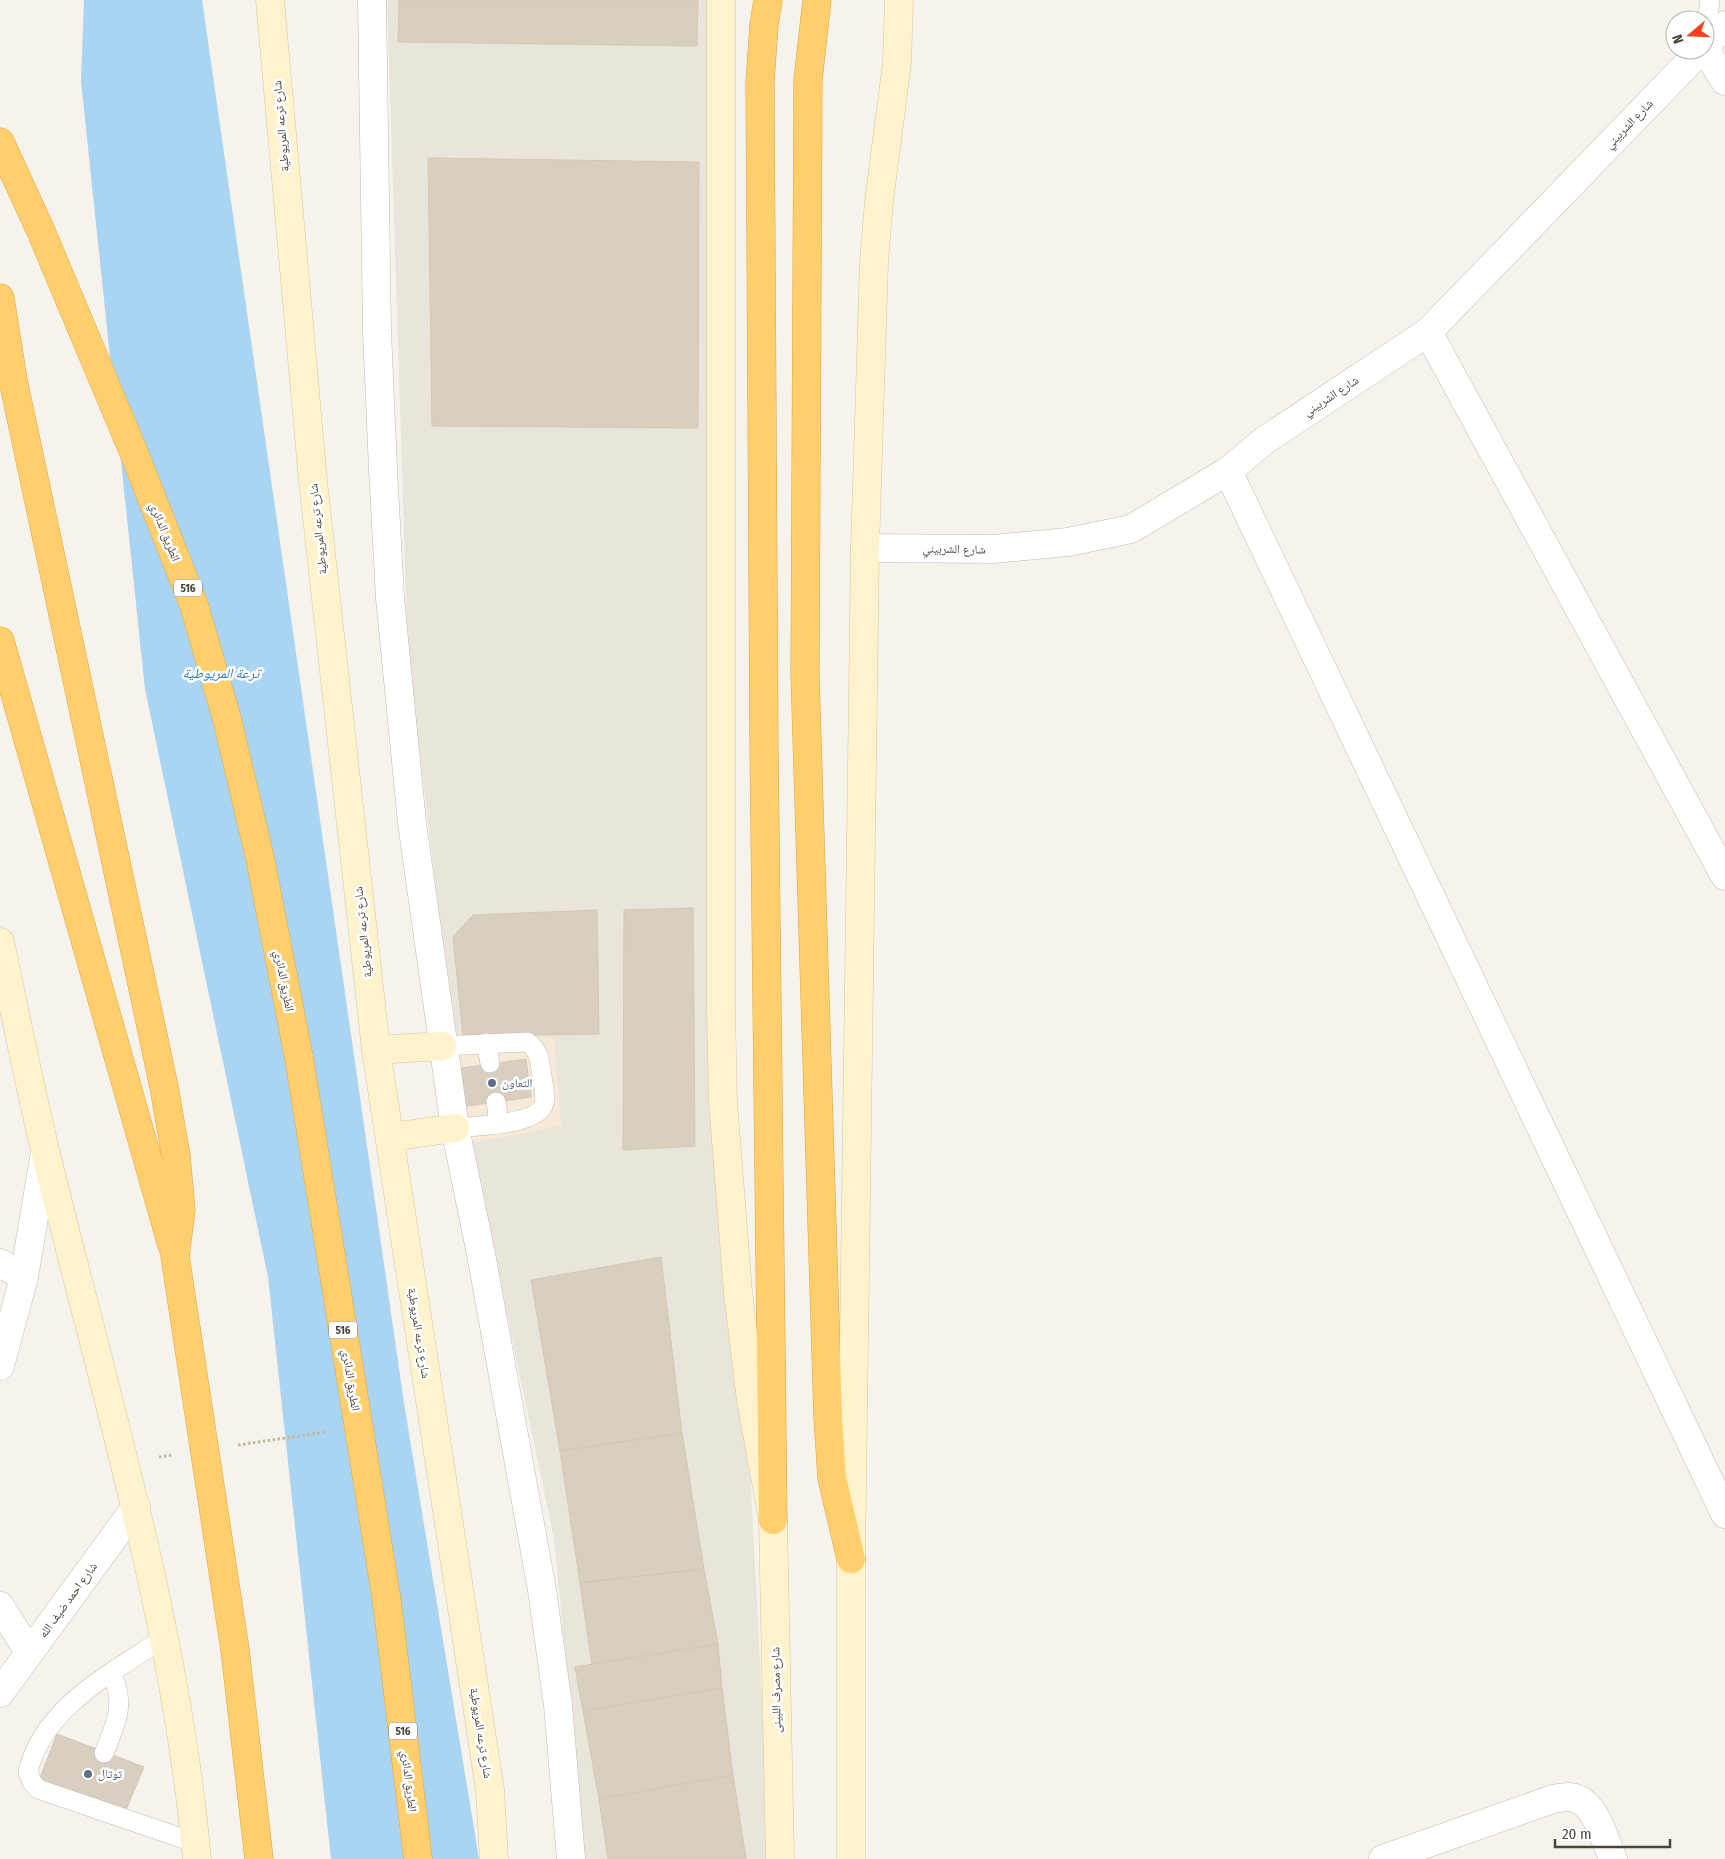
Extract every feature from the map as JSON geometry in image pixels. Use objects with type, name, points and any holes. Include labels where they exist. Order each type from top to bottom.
[{"type":"highway","points":[[768,0],[764,25],[760,82],[764,746],[772,1520]]},
{"type":"highway","points":[[817,0],[808,80],[805,674],[828,1418],[832,1478],[851,1559]]},
{"type":"highway","name":"الطريق الدائري","points":[[0,142],[40,229],[191,596],[227,718],[260,858],[299,1058],[387,1602],[418,1859]]},
{"type":"highway","points":[[0,298],[13,380],[164,1087],[176,1156],[181,1210],[175,1256]]},
{"type":"highway","points":[[0,641],[175,1256],[235,1650],[259,1859]]},
{"type":"main road","name":"شارع ترعه المريوطية","points":[[270,0],[312,461],[376,1050],[391,1137],[490,1790],[494,1859]]},
{"type":"main road","name":"شارع مصرف اللبينى","points":[[721,0],[720,989],[723,1102],[738,1292],[751,1400],[772,1520],[780,1859]]},
{"type":"main road","points":[[851,1859],[851,1559],[865,548],[874,262],[879,201],[897,63],[899,0]]},
{"type":"main road","points":[[0,942],[45,1152],[136,1507],[181,1724],[196,1851]]},
{"type":"main road","points":[[376,1050],[442,1046]]},
{"type":"main road","points":[[391,1137],[455,1128]]},
{"type":"street","points":[[372,0],[376,331],[390,598],[412,823],[455,1128],[481,1254],[542,1590],[558,1705],[571,1859]]},
{"type":"street","points":[[1715,36],[1725,25]]},
{"type":"street","name":"شارع الشربيني","points":[[865,548],[993,549],[1077,541],[1131,529],[1228,471],[1265,440],[1428,332],[1691,60]]},
{"type":"street","points":[[1713,60],[1725,81]]},
{"type":"street","points":[[1428,332],[1725,876]]},
{"type":"street","points":[[1228,471],[1725,1514]]},
{"type":"street","points":[[0,1366],[24,1276],[45,1152]]},
{"type":"street","points":[[0,1263],[24,1276]]},
{"type":"street","name":"شارع احمد ضيف الله","points":[[0,1693],[136,1507]]},
{"type":"street","points":[[0,1606],[29,1652]]},
{"type":"street","points":[[1383,1859],[1553,1799],[1571,1797],[1587,1805],[1596,1820],[1613,1859]]},
{"type":"lane","points":[[442,1046],[527,1042],[534,1046],[540,1060],[545,1102],[542,1109],[526,1119],[455,1128]]},
{"type":"lane","points":[[486,1043],[490,1063]]},
{"type":"lane","points":[[496,1102],[499,1122]]},
{"type":"lane","points":[[164,1638],[68,1705],[46,1731],[30,1763],[28,1772],[32,1782],[38,1789],[84,1801],[196,1851]]},
{"type":"lane","points":[[104,1753],[119,1710],[120,1697],[112,1674]]},
{"type":"path","points":[[228,1446],[336,1430]]},
{"type":"shaded area","points":[[387,0],[713,0],[722,920],[770,1859],[585,1859],[554,1539],[471,1143],[554,1038],[454,1038],[408,656]]},
{"type":"shaded area","points":[[454,1038],[554,1038],[561,1126],[471,1143]]},
{"type":"water","name":"ترعة المريوطية","points":[[84,0],[202,0],[404,1403],[479,1859],[331,1859],[268,1277],[145,689],[81,81]]},
{"type":"building","points":[[399,0],[698,0],[697,46],[398,42]]},
{"type":"building","points":[[428,158],[699,162],[698,428],[432,426]]},
{"type":"building","points":[[693,908],[695,1146],[623,1150],[624,910]]},
{"type":"building","points":[[597,910],[599,1034],[463,1036],[453,937],[473,915]]},
{"type":"building","points":[[526,1059],[531,1097],[460,1107],[455,1069]]},
{"type":"building","points":[[661,1257],[682,1433],[560,1451],[531,1280]]},
{"type":"building","points":[[682,1433],[704,1569],[580,1583],[560,1451]]},
{"type":"building","points":[[704,1569],[718,1644],[592,1665],[580,1583]]},
{"type":"building","points":[[718,1644],[722,1688],[583,1711],[575,1667]]},
{"type":"building","points":[[722,1688],[733,1775],[599,1799],[583,1711]]},
{"type":"building","points":[[57,1734],[144,1767],[126,1810],[39,1780]]},
{"type":"building","points":[[733,1775],[746,1859],[608,1859],[599,1799]]},
{"type":"place","name":"التعاون","points":[[492,1083]]},
{"type":"place","name":"توتال","points":[[88,1774]]}]
